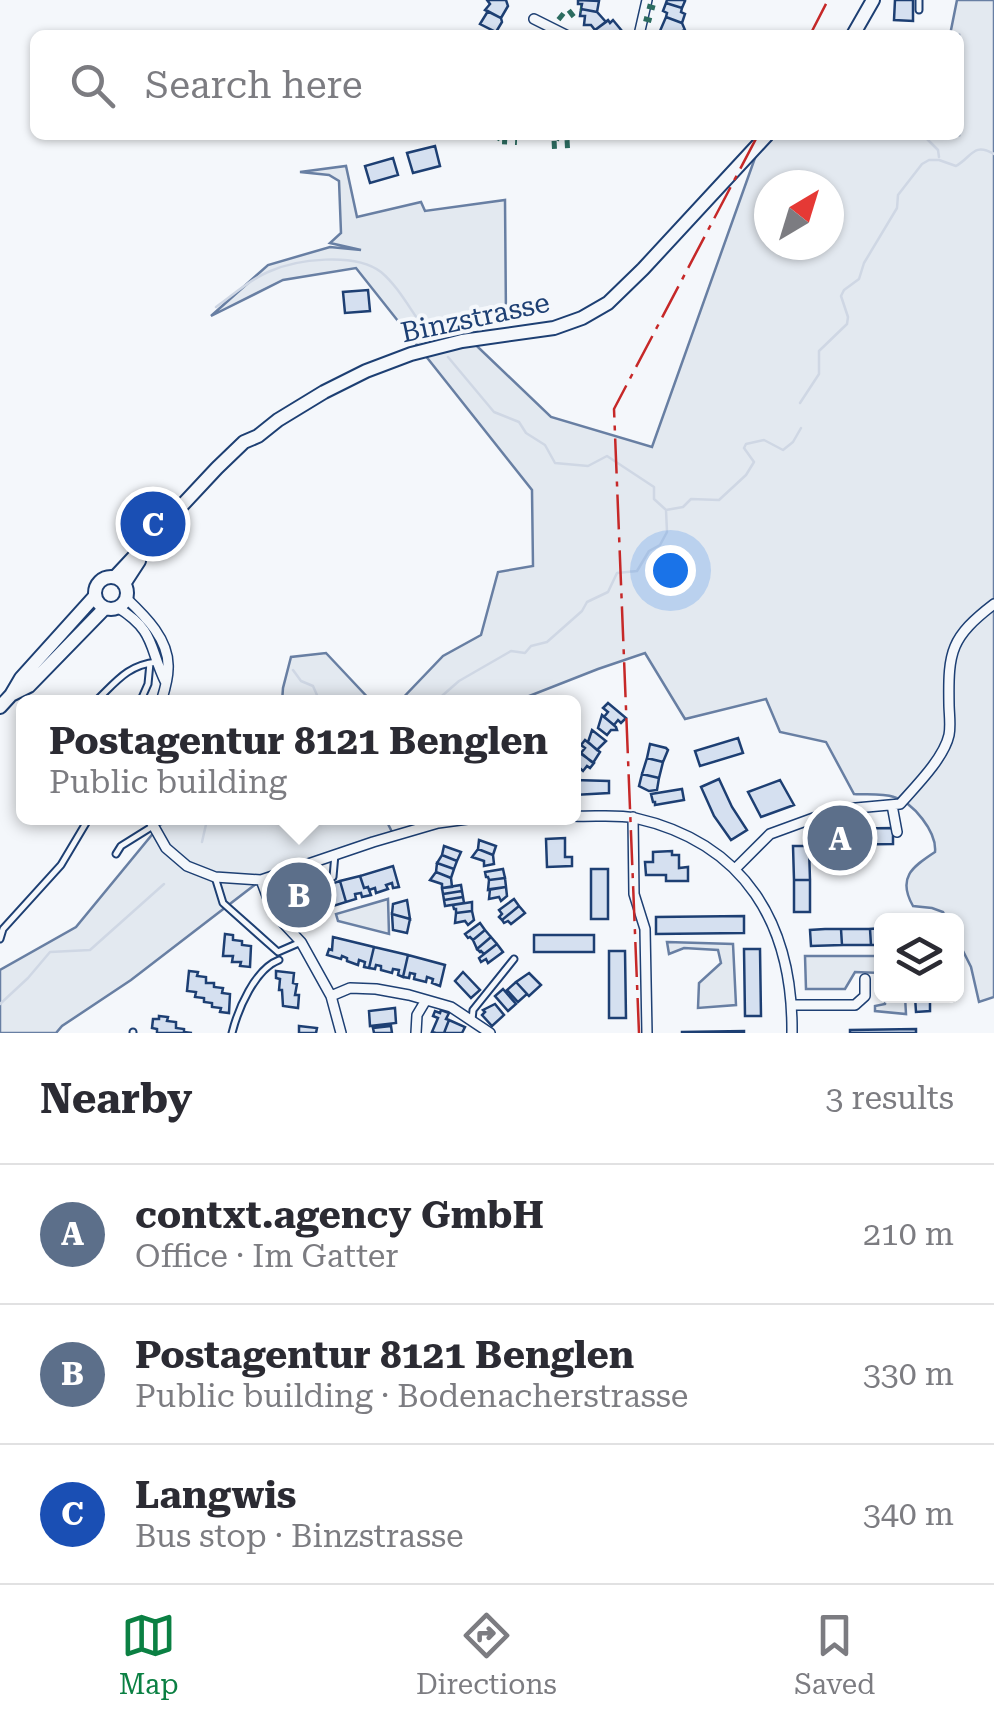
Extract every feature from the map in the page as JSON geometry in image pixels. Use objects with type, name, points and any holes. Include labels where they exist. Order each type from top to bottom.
[{"type":"main road","points":[[857,30],[873,0]]},
{"type":"main road","name":"Binzstrasse","points":[[11,696],[29,686],[117,595],[140,560],[258,436],[303,404],[386,362],[462,341],[554,328],[595,311],[632,281],[761,140]]},
{"type":"main road","name":"Binzstrasse","points":[[0,707],[95,596],[100,581],[104,578],[117,595]]},
{"type":"main road","points":[[95,596],[97,601],[117,595]]},
{"type":"street","points":[[640,30],[648,0]]},
{"type":"street","points":[[534,19],[556,30]]},
{"type":"street","points":[[117,595],[144,631],[159,662],[166,683],[163,695]]},
{"type":"street","points":[[736,869],[770,834],[822,815],[896,805],[931,769],[949,736],[948,673],[956,642],[972,620],[994,604]]},
{"type":"street","points":[[896,805],[897,832]]},
{"type":"street","points":[[581,816],[633,817],[694,840],[736,869],[758,897],[778,936],[788,969],[792,1033]]},
{"type":"street","points":[[633,817],[634,894],[645,929],[647,1033]]},
{"type":"street","points":[[153,825],[166,848],[186,866],[215,877],[262,880],[428,825]]},
{"type":"street","points":[[262,880],[273,912],[300,942],[331,996],[341,1033]]},
{"type":"street","points":[[792,1006],[856,1005],[866,996],[866,979]]},
{"type":"street","points":[[331,996],[350,988],[376,989],[426,1000],[451,1007],[490,1033]]},
{"type":"street","points":[[416,1033],[417,1015],[426,1000]]},
{"type":"street","points":[[468,1033],[472,1020]]},
{"type":"lane","points":[[919,0],[919,10]]},
{"type":"lane","points":[[102,695],[136,665],[159,662]]},
{"type":"lane","points":[[143,695],[159,662]]},
{"type":"lane","points":[[0,938],[1,928],[62,865],[85,825]]},
{"type":"lane","points":[[116,854],[147,825]]},
{"type":"lane","points":[[267,898],[333,877],[334,854]]},
{"type":"lane","points":[[215,877],[222,902],[278,952],[300,942]]},
{"type":"lane","points":[[472,1020],[473,1010],[514,959]]},
{"type":"lane","points":[[232,1033],[257,979],[272,962],[279,960]]},
{"type":"shaded area","points":[[957,0],[994,0],[994,997],[979,1002],[964,953],[964,913],[913,906],[908,896],[909,874],[935,852],[932,836],[922,819],[894,797],[854,794],[826,742],[780,732],[766,699],[685,719],[645,653],[532,695],[406,695],[443,656],[481,635],[498,572],[533,566],[532,490],[356,268],[283,280],[211,316],[268,265],[330,247],[361,250],[330,243],[341,233],[339,181],[329,175],[300,172],[346,166],[357,217],[421,202],[425,211],[505,200],[506,319],[458,328],[551,417],[652,447],[761,141],[964,140],[964,30],[951,30]]},
{"type":"shaded area","points":[[326,653],[365,695],[282,695],[291,657]]},
{"type":"shaded area","points":[[160,825],[388,825],[394,836],[261,880],[56,1033],[0,1033],[0,970],[76,927]]},
{"type":"shaded area","points":[[388,899],[389,934],[338,921],[336,914]]},
{"type":"shaded area","points":[[667,942],[733,944],[736,1005],[698,1008],[699,983],[721,963],[718,950],[684,948],[669,954]]},
{"type":"shaded area","points":[[805,956],[874,956],[874,973],[855,972],[845,989],[806,989]]},
{"type":"shaded area","points":[[905,1003],[906,1014],[875,1011],[875,1006]]},
{"type":"building","points":[[487,0],[506,0],[508,6],[501,18],[485,10],[490,4]]},
{"type":"building","points":[[578,0],[599,1],[597,12],[581,9]]},
{"type":"building","points":[[895,0],[913,0],[913,21],[894,20]]},
{"type":"building","points":[[685,1],[682,8],[666,3]]},
{"type":"building","points":[[666,3],[682,8],[682,23],[666,17]]},
{"type":"building","points":[[581,9],[597,12],[606,22],[595,30],[584,25]]},
{"type":"building","points":[[488,11],[502,22],[497,30],[480,24]]},
{"type":"building","points":[[666,17],[682,23],[685,30],[660,30]]},
{"type":"building","points":[[613,20],[621,30],[595,30]]},
{"type":"building","points":[[435,146],[440,166],[413,173],[407,153]]},
{"type":"building","points":[[393,158],[398,175],[370,183],[365,166]]},
{"type":"building","points":[[368,290],[370,311],[345,313],[343,292]]},
{"type":"building","points":[[608,703],[626,718],[621,723],[618,720],[614,725],[604,717],[608,712],[603,708]]},
{"type":"building","points":[[602,715],[617,730],[607,735],[598,728]]},
{"type":"building","points":[[592,730],[606,741],[597,750],[588,742]]},
{"type":"building","points":[[738,738],[743,753],[700,766],[695,751]]},
{"type":"building","points":[[585,740],[600,752],[593,763],[581,753]]},
{"type":"building","points":[[650,744],[668,750],[663,762],[647,758]]},
{"type":"building","points":[[581,754],[594,763],[581,769]]},
{"type":"building","points":[[647,758],[663,762],[659,778],[642,774]]},
{"type":"building","points":[[642,774],[659,778],[657,790],[639,786]]},
{"type":"building","points":[[719,779],[747,830],[731,840],[701,787]]},
{"type":"building","points":[[581,780],[609,781],[609,793],[581,795]]},
{"type":"building","points":[[780,780],[794,805],[761,817],[748,792]]},
{"type":"building","points":[[682,789],[684,800],[655,805],[653,802],[651,794]]},
{"type":"building","points":[[893,828],[893,844],[826,845],[826,829]]},
{"type":"building","points":[[565,838],[565,857],[572,857],[572,866],[547,867],[546,839]]},
{"type":"building","points":[[479,840],[496,846],[493,855],[478,849]]},
{"type":"building","points":[[444,846],[461,852],[457,861],[442,855]]},
{"type":"building","points":[[793,846],[809,846],[810,880],[794,880]]},
{"type":"building","points":[[478,849],[493,855],[494,864],[484,866],[484,861],[472,857]]},
{"type":"building","points":[[672,851],[672,855],[679,855],[679,868],[688,867],[688,881],[666,881],[666,875],[646,875],[645,862],[653,862],[653,852]]},
{"type":"building","points":[[442,855],[457,861],[454,869],[437,863]]},
{"type":"building","points":[[437,863],[454,869],[451,878],[436,872]]},
{"type":"building","points":[[393,866],[399,887],[393,888],[392,883],[376,893],[375,888],[364,888],[360,876]]},
{"type":"building","points":[[503,869],[505,878],[486,877],[485,872]]},
{"type":"building","points":[[591,869],[608,869],[608,919],[591,919]]},
{"type":"building","points":[[436,872],[451,878],[452,887],[442,888],[442,884],[430,880]]},
{"type":"building","points":[[360,876],[371,895],[355,894],[356,899],[346,902],[340,881]]},
{"type":"building","points":[[505,878],[506,887],[488,890],[489,880]]},
{"type":"building","points":[[794,880],[810,880],[810,912],[794,912]]},
{"type":"building","points":[[340,881],[346,902],[330,907],[324,886]]},
{"type":"building","points":[[461,885],[462,891],[443,894],[442,888]]},
{"type":"building","points":[[324,886],[326,895],[293,907],[287,897]]},
{"type":"building","points":[[506,887],[507,896],[501,901],[499,897],[489,899],[490,889]]},
{"type":"building","points":[[462,891],[463,897],[444,900],[443,894]]},
{"type":"building","points":[[326,895],[330,907],[299,917],[293,907]]},
{"type":"building","points":[[463,897],[464,903],[445,906],[444,900]]},
{"type":"building","points":[[514,899],[519,906],[502,920],[499,910]]},
{"type":"building","points":[[407,900],[410,919],[392,914],[393,904]]},
{"type":"building","points":[[472,902],[472,911],[456,913],[453,905]]},
{"type":"building","points":[[519,906],[525,913],[511,924],[504,923],[502,920]]},
{"type":"building","points":[[472,911],[474,920],[468,925],[465,921],[455,923],[456,913]]},
{"type":"building","points":[[392,914],[410,919],[407,933],[393,930]]},
{"type":"building","points":[[744,916],[744,933],[656,934],[656,917]]},
{"type":"building","points":[[480,923],[485,930],[473,940],[468,938],[465,934]]},
{"type":"building","points":[[841,929],[842,945],[811,946],[810,930]]},
{"type":"building","points":[[841,929],[870,929],[871,945],[842,945]]},
{"type":"building","points":[[485,930],[491,937],[477,949],[473,940]]},
{"type":"building","points":[[225,934],[251,946],[250,967],[232,962],[233,956],[223,956]]},
{"type":"building","points":[[534,935],[594,935],[594,952],[534,952]]},
{"type":"building","points":[[333,937],[374,947],[369,968],[359,960],[358,965],[342,956],[341,959],[327,955],[332,950]]},
{"type":"building","points":[[491,937],[497,944],[484,954],[480,952],[477,949]]},
{"type":"building","points":[[497,944],[503,952],[488,963],[486,959],[481,962],[479,958]]},
{"type":"building","points":[[374,947],[408,955],[403,977],[398,975],[399,970],[393,969],[392,973],[376,965],[375,969],[369,968]]},
{"type":"building","points":[[744,949],[760,949],[761,1016],[745,1016]]},
{"type":"building","points":[[609,951],[625,951],[626,1018],[609,1018]]},
{"type":"building","points":[[408,955],[445,965],[440,986],[427,977],[426,982],[414,979],[415,974],[403,977]]},
{"type":"building","points":[[189,971],[198,972],[197,976],[206,977],[206,983],[214,983],[214,987],[223,988],[222,993],[230,994],[229,1013],[195,997],[196,992],[187,991]]},
{"type":"building","points":[[276,971],[294,973],[298,1008],[283,1006]]},
{"type":"building","points":[[463,972],[480,990],[471,998],[455,981]]},
{"type":"building","points":[[529,973],[541,985],[529,996],[516,982]]},
{"type":"building","points":[[516,982],[527,994],[518,1002],[507,990]]},
{"type":"building","points":[[503,989],[516,1004],[508,1011],[495,996]]},
{"type":"building","points":[[915,1003],[930,1003],[930,1011],[916,1012]]},
{"type":"building","points":[[495,1004],[504,1015],[492,1026],[482,1015],[483,1010]]},
{"type":"building","points":[[395,1008],[396,1023],[370,1026],[369,1011]]},
{"type":"building","points":[[435,1011],[449,1013],[444,1033],[432,1032],[438,1018],[433,1016]]},
{"type":"building","points":[[168,1017],[167,1021],[176,1022],[176,1028],[192,1033],[157,1033],[152,1028],[153,1019]]},
{"type":"building","points":[[449,1020],[465,1027],[462,1033],[444,1033]]},
{"type":"building","points":[[299,1026],[317,1028],[316,1033],[299,1033]]},
{"type":"building","points":[[391,1026],[392,1033],[374,1033],[373,1028]]},
{"type":"building","points":[[916,1029],[916,1033],[850,1033],[850,1030]]},
{"type":"building","points":[[682,1032],[744,1033],[682,1033]]},
{"type":"waterway","points":[[928,140],[939,157]]},
{"type":"waterway","points":[[800,403],[819,374],[819,351],[847,324],[841,296],[844,290],[859,279],[864,263],[897,208],[898,195],[922,164],[939,160],[956,166],[977,150],[994,154]]},
{"type":"waterway","points":[[216,307],[254,279],[280,267],[341,260],[381,272],[424,328]]},
{"type":"waterway","points":[[448,357],[494,412],[519,422],[526,433],[545,445],[555,463],[588,466],[607,456],[654,487],[654,499],[665,509]]},
{"type":"waterway","points":[[443,695],[459,681],[511,651],[525,653],[531,646],[547,642],[587,602],[608,592],[617,573],[637,571],[667,532],[666,510],[683,507],[691,499],[719,500],[746,475],[754,462],[744,448],[746,444],[764,440],[783,450],[801,428]]},
{"type":"waterway","points":[[293,670],[301,681],[313,686],[317,695]]},
{"type":"waterway","points":[[202,842],[206,825]]},
{"type":"waterway","points":[[0,1004],[50,952],[90,950],[164,884]]},
{"type":"hedge","points":[[647,22],[653,0]]},
{"type":"hedge","points":[[559,15],[564,19],[581,9]]},
{"type":"hedge","points":[[495,140],[517,141]]},
{"type":"hedge","points":[[554,140],[551,145],[570,144],[573,140]]},
{"type":"power","points":[[813,30],[828,0]]},
{"type":"power","points":[[639,1033],[614,409],[755,140]]},
{"type":"place","name":"Langwis","points":[[153,524]]},
{"type":"place","name":"contxt.agency GmbH","points":[[840,838]]},
{"type":"place","name":"Postagentur 8121 Benglen","points":[[299,895]]}]
